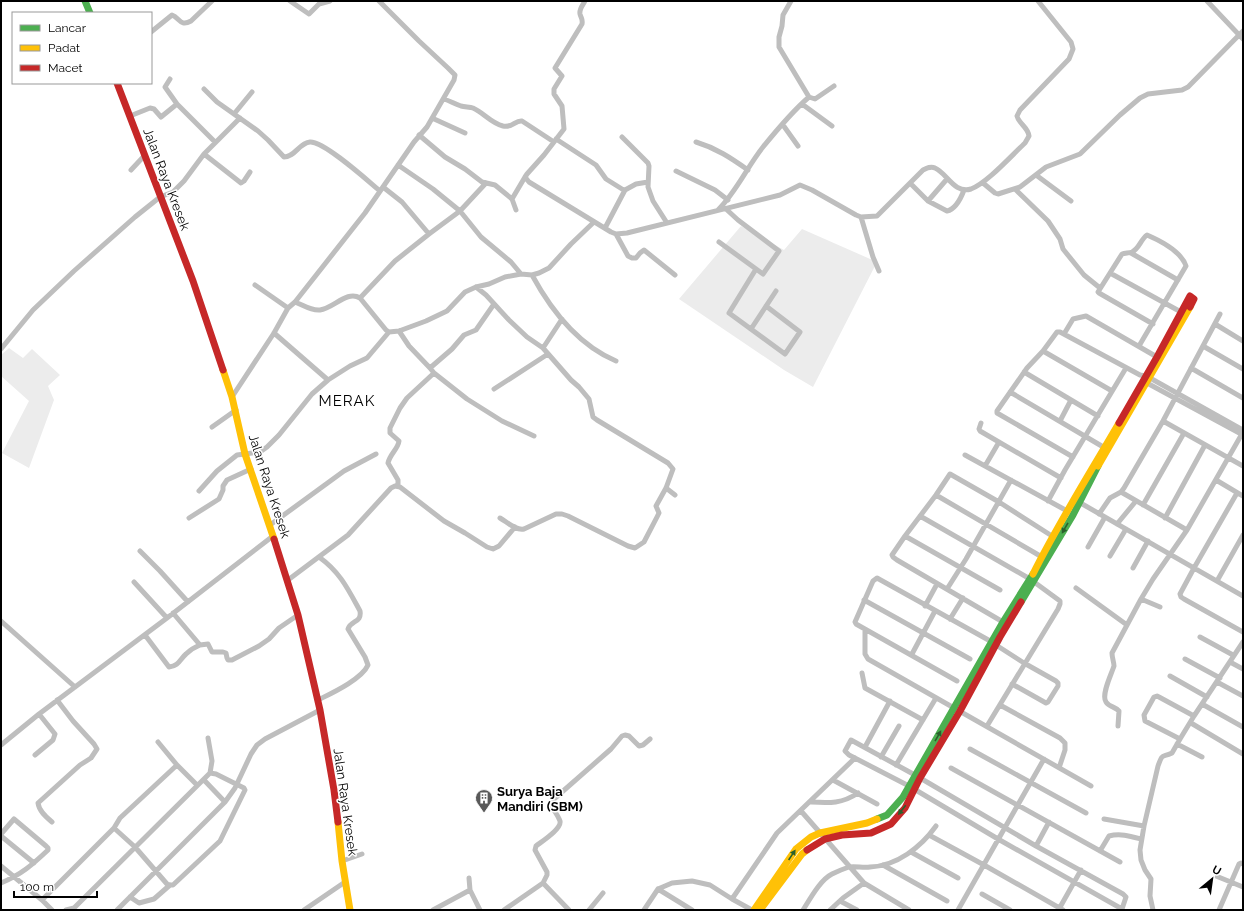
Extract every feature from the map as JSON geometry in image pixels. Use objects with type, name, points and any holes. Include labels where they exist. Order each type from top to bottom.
[{"type":"street","points":[[85,1],[90,12]]},
{"type":"street","points":[[152,31],[172,15],[176,16],[180,22],[184,24],[191,21],[212,1]]},
{"type":"street","points":[[290,1],[309,14],[319,4],[330,1]]},
{"type":"street","points":[[232,397],[274,333],[288,308],[296,302],[365,213],[432,118],[454,80],[455,75],[379,1]]},
{"type":"street","points":[[512,198],[527,174],[564,129],[562,106],[554,94],[554,89],[562,76],[555,68],[582,24],[583,21],[580,10],[586,1]]},
{"type":"street","points":[[791,1],[783,15],[779,37],[779,47],[810,97],[815,99],[834,86]]},
{"type":"street","points":[[616,234],[627,233],[780,195],[800,185],[812,190],[856,215],[861,217],[877,216],[923,170],[929,167],[936,168],[958,188],[964,190],[983,183],[1025,143],[1029,136],[1029,131],[1018,120],[1017,116],[1020,110],[1069,59],[1073,49],[1071,42],[1038,1]]},
{"type":"street","points":[[1207,1],[1243,39]]},
{"type":"street","points":[[983,183],[998,194],[1015,189],[1020,187],[1046,167],[1080,154],[1120,115],[1140,98],[1148,94],[1182,90],[1188,87],[1243,31]]},
{"type":"street","points":[[170,79],[165,87],[177,104],[215,142]]},
{"type":"street","name":"Jalan Raya Kresek","points":[[117,84],[193,281],[236,410],[245,454],[288,580],[320,710],[334,794],[342,861],[350,910]]},
{"type":"street","points":[[204,89],[217,102],[268,140],[284,157],[292,155],[302,145],[310,142],[316,143],[338,156],[381,189],[402,202],[429,234]]},
{"type":"street","points":[[234,114],[252,92]]},
{"type":"street","points":[[718,210],[728,200],[763,147],[810,97]]},
{"type":"street","points":[[444,99],[472,108],[482,113],[491,121],[503,126],[509,126],[522,120],[596,165],[606,178],[625,190]]},
{"type":"street","points":[[130,116],[150,108],[154,109],[161,117],[177,104]]},
{"type":"street","points":[[802,104],[832,126]]},
{"type":"street","points":[[1,349],[41,302],[135,217],[160,198],[173,192],[184,181],[204,154],[240,118]]},
{"type":"street","points":[[432,118],[465,133]]},
{"type":"street","points":[[783,125],[798,146]]},
{"type":"street","points":[[420,135],[445,157],[465,169],[482,182],[495,185],[512,198],[516,210]]},
{"type":"street","points":[[622,137],[648,163],[648,187],[653,201],[667,223]]},
{"type":"street","points":[[696,142],[710,146],[748,170]]},
{"type":"street","points":[[204,154],[241,182],[244,181],[250,172]]},
{"type":"street","points":[[131,170],[145,155]]},
{"type":"street","points":[[398,165],[417,180],[433,189],[460,211],[481,237],[511,262],[521,274]]},
{"type":"street","points":[[676,171],[715,190],[728,200]]},
{"type":"street","points":[[1036,175],[1071,202]]},
{"type":"street","points":[[525,178],[529,182],[616,234],[628,256],[636,258],[644,250],[675,275]]},
{"type":"street","points":[[928,201],[948,179]]},
{"type":"street","points":[[605,228],[625,190],[636,184],[648,182]]},
{"type":"street","points":[[360,298],[395,261],[460,211],[486,183]]},
{"type":"street","points":[[910,183],[928,201],[947,211],[951,210],[961,198],[964,190]]},
{"type":"street","points":[[1015,189],[1048,221],[1060,239],[1063,248],[1084,275],[1100,288]]},
{"type":"street","points":[[719,242],[763,274],[779,251],[726,209]]},
{"type":"street","points":[[861,217],[873,257],[879,271]]},
{"type":"street","points":[[199,491],[217,471],[237,455],[260,452],[267,447],[312,394],[328,380],[350,366],[367,358],[389,332],[399,331],[447,311],[465,292],[476,287],[489,284],[506,277],[539,273],[548,268],[594,222]]},
{"type":"street","points":[[1139,346],[1153,324],[1186,266],[1181,257],[1168,246],[1147,235],[1131,253],[1122,254],[1100,288],[1099,293],[1153,324]]},
{"type":"street","points":[[1131,253],[1178,280]]},
{"type":"street","points":[[756,269],[729,313],[785,354],[800,332],[766,306]]},
{"type":"street","points":[[1110,273],[1181,312]]},
{"type":"street","points":[[532,275],[540,290],[562,319],[593,349],[603,356],[616,361]]},
{"type":"street","points":[[255,285],[288,308]]},
{"type":"street","points":[[476,287],[527,337],[543,348],[589,399],[594,417],[597,420],[668,463],[673,469],[666,488],[656,506],[659,513],[644,542],[635,548],[562,514],[556,514],[524,530],[521,530],[500,518]]},
{"type":"street","points":[[752,329],[776,291]]},
{"type":"street","points":[[296,302],[318,310],[327,308],[348,296],[356,295],[389,332]]},
{"type":"street","points":[[644,910],[658,889],[672,883],[692,881],[710,885],[753,910],[796,849],[811,838],[820,833],[866,823],[887,815],[911,788],[957,710],[1094,473],[1106,449],[1189,297],[1192,296],[1194,299],[1185,316],[1145,378]]},
{"type":"street","points":[[430,368],[452,349],[464,335],[476,330],[494,304]]},
{"type":"street","points":[[1099,514],[1110,498],[1121,492],[1163,421],[1220,314]]},
{"type":"street","points":[[1064,334],[1073,319],[1086,316],[1157,357]]},
{"type":"street","points":[[543,348],[562,319]]},
{"type":"street","points":[[1215,324],[1243,341]]},
{"type":"street","points":[[399,331],[409,346],[434,373],[467,399],[502,421],[534,436]]},
{"type":"street","points":[[1073,457],[997,413],[998,407],[1024,372],[1043,351],[1057,332],[1064,334],[1177,395],[1243,433],[1187,530],[1141,599],[1112,653],[1114,666],[1104,694],[1107,704],[1117,708],[1119,711],[1118,726]]},
{"type":"street","points":[[274,333],[328,380]]},
{"type":"street","points":[[1203,346],[1243,369]]},
{"type":"street","points":[[1043,351],[1112,391]]},
{"type":"street","points":[[494,388],[548,354]]},
{"type":"street","points":[[1048,501],[1126,368]]},
{"type":"street","points":[[1191,368],[1243,398]]},
{"type":"street","points":[[1024,372],[1098,416]]},
{"type":"street","points":[[398,486],[398,480],[388,463],[390,455],[398,446],[399,441],[390,433],[390,428],[407,398],[434,373]]},
{"type":"street","points":[[1010,392],[1106,449]]},
{"type":"street","points":[[1060,421],[1071,400]]},
{"type":"street","points":[[212,427],[236,410]]},
{"type":"street","points":[[1163,421],[1243,466]]},
{"type":"street","points":[[981,423],[979,429],[980,431],[1061,478]]},
{"type":"street","points":[[1143,505],[1184,433]]},
{"type":"street","points":[[985,466],[999,442]]},
{"type":"street","points":[[1165,518],[1205,445]]},
{"type":"street","points":[[270,525],[344,470],[376,454]]},
{"type":"street","points":[[965,455],[1070,513]]},
{"type":"street","points":[[189,518],[219,499],[223,486],[227,480],[251,469]]},
{"type":"street","points":[[1003,622],[937,584],[892,555],[950,474],[1052,536]]},
{"type":"street","points":[[947,589],[974,546],[1011,480]]},
{"type":"street","points":[[1216,480],[1243,496]]},
{"type":"street","points":[[398,486],[444,521],[492,549],[499,546],[515,527]]},
{"type":"street","points":[[288,580],[348,535],[390,488],[398,486]]},
{"type":"street","points":[[666,488],[675,495]]},
{"type":"street","points":[[1121,492],[1187,530]]},
{"type":"street","points":[[1237,493],[1181,591],[1181,597],[1243,632]]},
{"type":"street","points":[[936,495],[1042,556]]},
{"type":"street","points":[[1077,501],[1241,595],[1243,588]]},
{"type":"street","points":[[1117,524],[1136,501]]},
{"type":"street","points":[[994,644],[1003,622],[1032,581],[1052,536],[1070,513]]},
{"type":"street","points":[[920,516],[1032,581],[1058,598],[1060,601],[1060,604],[987,726]]},
{"type":"street","points":[[1088,548],[1105,517]]},
{"type":"street","points":[[1110,556],[1126,529]]},
{"type":"street","points":[[1216,581],[1243,535]]},
{"type":"street","points":[[1,745],[57,700],[145,635],[273,536]]},
{"type":"street","points":[[905,536],[1000,590]]},
{"type":"street","points":[[1133,568],[1148,541]]},
{"type":"street","points":[[140,551],[188,602]]},
{"type":"street","points":[[318,700],[352,681],[366,669],[368,665],[365,657],[348,629],[349,626],[359,619],[361,615],[360,611],[332,566],[319,557]]},
{"type":"street","points":[[957,681],[912,654],[857,625],[855,622],[873,581],[877,578],[950,619],[1058,683],[1058,686],[1048,702],[1043,702],[1012,684]]},
{"type":"street","points":[[134,582],[167,618]]},
{"type":"street","points":[[925,606],[937,584]]},
{"type":"street","points":[[1076,588],[1127,625]]},
{"type":"street","points":[[950,619],[963,598]]},
{"type":"street","points":[[1141,599],[1160,608]]},
{"type":"street","points":[[864,600],[970,659]]},
{"type":"street","points":[[912,654],[922,632],[935,611]]},
{"type":"street","points":[[173,613],[200,645]]},
{"type":"street","points":[[145,635],[169,668],[174,666],[182,660],[186,654],[200,645],[208,644],[212,652],[226,653],[228,660],[232,660],[259,646],[279,628],[298,616]]},
{"type":"street","points":[[1,620],[75,687]]},
{"type":"street","points":[[864,629],[865,654],[868,659],[1091,786]]},
{"type":"street","points":[[1200,637],[1233,656]]},
{"type":"street","points":[[1153,910],[1150,896],[1151,879],[1141,860],[1140,850],[1141,839],[1160,760],[1165,754],[1170,755],[1172,753],[1194,716],[1243,642]]},
{"type":"street","points":[[1186,660],[1243,696]]},
{"type":"street","points":[[1230,662],[1243,669]]},
{"type":"street","points":[[862,673],[865,688],[923,720]]},
{"type":"street","points":[[1170,676],[1207,697]]},
{"type":"street","points":[[1180,739],[1145,721],[1144,715],[1154,698],[1156,696],[1159,697],[1194,716]]},
{"type":"street","points":[[896,765],[936,698]]},
{"type":"street","points":[[52,822],[41,811],[38,804],[80,765],[92,757],[96,749],[94,744],[73,721],[57,700]]},
{"type":"street","points":[[865,747],[890,701]]},
{"type":"street","points":[[1202,704],[1243,727]]},
{"type":"street","points":[[1000,705],[1060,738],[1065,743],[1065,750],[1059,768]]},
{"type":"street","points":[[117,910],[225,802],[257,745],[264,739],[320,710]]},
{"type":"street","points":[[35,755],[55,738],[55,734],[39,714]]},
{"type":"street","points":[[1191,723],[1243,754]]},
{"type":"street","points":[[881,757],[899,726]]},
{"type":"street","points":[[504,910],[543,883],[547,875],[547,872],[535,850],[536,846],[558,829],[560,825],[560,821],[551,804],[554,799],[608,752],[622,736],[629,736],[639,746],[644,745],[650,739]]},
{"type":"street","points":[[66,910],[73,909],[210,773],[212,761],[208,738]]},
{"type":"street","points":[[851,740],[865,747],[918,776],[1126,897],[1122,909],[911,788],[846,753],[845,751],[851,740]]},
{"type":"street","points":[[158,742],[177,765],[197,785]]},
{"type":"street","points":[[1177,744],[1202,757]]},
{"type":"street","points":[[970,749],[1086,813]]},
{"type":"street","points":[[732,899],[777,833],[855,758]]},
{"type":"street","points":[[958,910],[1044,759]]},
{"type":"street","points":[[42,900],[114,828],[120,818],[177,765]]},
{"type":"street","points":[[951,768],[1120,862]]},
{"type":"street","points":[[130,897],[139,903],[154,899],[170,885],[173,885],[220,841],[245,790],[244,788],[216,774],[210,773]]},
{"type":"street","points":[[204,780],[225,802]]},
{"type":"street","points":[[833,780],[877,804]]},
{"type":"street","points":[[760,910],[802,854],[825,839],[842,835],[871,834],[890,824],[905,808],[911,788]]},
{"type":"street","points":[[810,802],[830,803],[848,800],[858,794]]},
{"type":"street","points":[[801,811],[864,883],[909,910]]},
{"type":"street","points":[[1,883],[25,871],[34,863],[48,850],[46,846],[14,819],[1,835],[34,863]]},
{"type":"street","points":[[1104,819],[1144,826]]},
{"type":"street","points":[[1036,846],[1049,822]]},
{"type":"street","points":[[803,910],[830,875],[849,867],[872,867],[890,863],[911,852],[936,826]]},
{"type":"street","points":[[114,828],[135,847],[170,885]]},
{"type":"street","points":[[1100,851],[1111,835],[1122,834],[1141,839]]},
{"type":"street","points":[[929,835],[1060,909],[1081,870]]},
{"type":"street","points":[[911,852],[958,878]]},
{"type":"street","points":[[342,861],[362,854]]},
{"type":"street","points":[[883,864],[947,901]]},
{"type":"street","points":[[1220,910],[1239,864],[1243,864]]},
{"type":"street","points":[[1,866],[52,910]]},
{"type":"street","points":[[1216,876],[1243,887]]},
{"type":"street","points":[[469,878],[470,890],[480,910]]},
{"type":"street","points":[[304,910],[345,882]]},
{"type":"street","points":[[543,883],[569,910]]},
{"type":"street","points":[[830,910],[864,883]]},
{"type":"street","points":[[658,889],[692,910]]},
{"type":"street","points":[[433,910],[470,890]]},
{"type":"street","points":[[589,910],[603,892]]},
{"type":"street","points":[[982,894],[1010,910]]},
{"type":"street","points":[[840,901],[857,910]]},
{"type":"shaded area","points":[[741,226],[784,250],[802,229],[877,262],[813,387],[784,370],[679,299]]},
{"type":"shaded area","points":[[9,348],[23,358],[32,349],[60,375],[48,386],[54,400],[29,468],[2,453],[29,401],[1,376],[1,355]]},
{"type":"traffic: fast","points":[[85,1],[90,12]]},
{"type":"traffic: fast","points":[[1021,602],[1073,515],[1098,466]]},
{"type":"traffic: fast","points":[[877,819],[887,815],[903,797],[1003,622],[1033,574]]},
{"type":"traffic: slow","points":[[1098,466],[1190,307]]},
{"type":"traffic: slow","points":[[223,370],[232,397],[245,454],[274,539]]},
{"type":"traffic: slow","points":[[1033,574],[1064,517],[1119,423]]},
{"type":"traffic: slow","points":[[754,910],[796,849],[811,837],[820,833],[867,823],[877,819]]},
{"type":"traffic: slow","points":[[338,822],[342,861],[350,910]]},
{"type":"traffic: slow","points":[[760,910],[802,854],[807,850]]},
{"type":"traffic: jam","points":[[117,84],[193,281],[223,370]]},
{"type":"traffic: jam","points":[[1119,423],[1190,296],[1194,299],[1190,307]]},
{"type":"traffic: jam","points":[[274,539],[298,615],[320,710],[338,822]]},
{"type":"traffic: jam","points":[[807,850],[825,839],[842,835],[871,833],[891,824],[905,808],[920,778],[960,711],[1000,637],[1021,602]]},
{"type":"place","name":"Surya Baja Mandiri (SBM)","points":[[484,813]]},
{"type":"district","name":"MERAK","points":[[347,401]]}]
